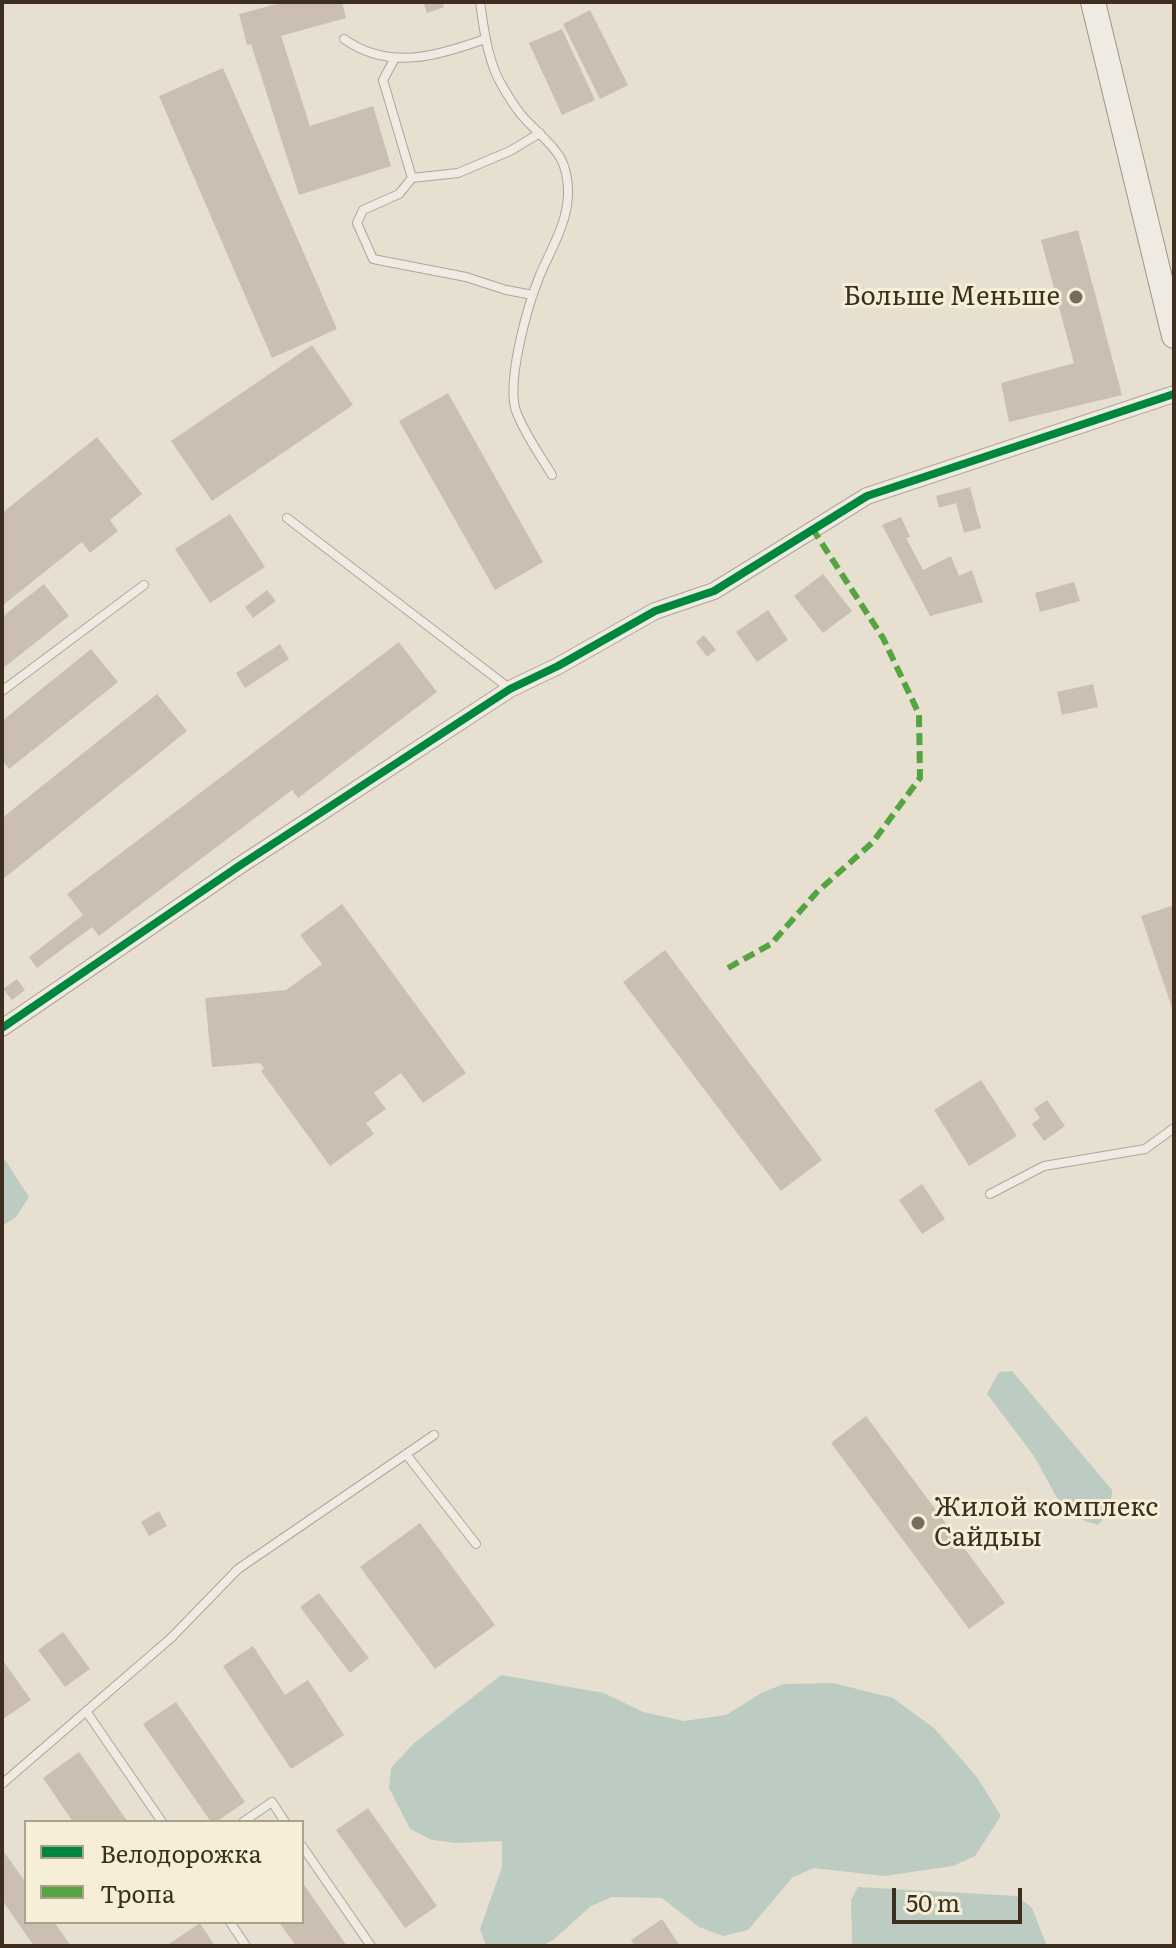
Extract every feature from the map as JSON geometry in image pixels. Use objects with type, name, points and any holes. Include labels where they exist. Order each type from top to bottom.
[{"type":"main road","points":[[1093,2],[1174,336]]},
{"type":"street","points":[[2,1028],[239,866],[510,689],[558,666],[655,611],[714,591],[867,496],[1174,394]]},
{"type":"lane","points":[[480,2],[485,39],[502,86],[524,119],[547,139],[564,165],[568,196],[560,234],[539,277],[520,338],[515,383],[516,410],[552,475]]},
{"type":"lane","points":[[344,39],[361,51],[402,60],[449,52],[485,39]]},
{"type":"lane","points":[[395,58],[383,80],[412,178]]},
{"type":"lane","points":[[533,295],[466,277],[373,259],[357,223],[363,210],[399,194],[412,178],[458,173],[510,151],[540,133]]},
{"type":"lane","points":[[287,518],[510,689]]},
{"type":"lane","points":[[2,691],[144,585]]},
{"type":"lane","points":[[990,1194],[1044,1166],[1145,1149],[1174,1128]]},
{"type":"lane","points":[[2,1784],[171,1638],[238,1569],[434,1435]]},
{"type":"lane","points":[[406,1454],[476,1544]]},
{"type":"lane","points":[[86,1711],[161,1820]]},
{"type":"lane","points":[[246,1820],[272,1802],[284,1820]]},
{"type":"lane","points":[[304,1849],[371,1946]]},
{"type":"lane","points":[[231,1924],[246,1946]]},
{"type":"shaded area","points":[[2,1155],[29,1197],[16,1217],[2,1226]]},
{"type":"shaded area","points":[[1012,1371],[1112,1490],[1109,1509],[1098,1525],[1085,1521],[1061,1505],[1034,1456],[987,1394],[999,1372]]},
{"type":"shaded area","points":[[501,1675],[604,1693],[643,1712],[684,1721],[726,1715],[763,1692],[784,1684],[833,1683],[893,1698],[934,1728],[977,1777],[1001,1816],[975,1856],[953,1866],[884,1876],[814,1868],[793,1877],[748,1930],[723,1936],[699,1927],[662,1898],[612,1897],[591,1906],[553,1940],[541,1946],[486,1946],[480,1929],[502,1867],[502,1841],[456,1843],[432,1840],[410,1829],[389,1788],[391,1768],[413,1744]]},
{"type":"shaded area","points":[[858,1887],[1017,1896],[1032,1908],[1047,1946],[855,1946],[852,1943],[851,1900]]},
{"type":"building","points":[[284,2],[342,2],[346,18],[281,36],[310,126],[373,106],[391,166],[299,195],[239,14]]},
{"type":"building","points":[[423,2],[442,2],[444,7],[427,13]]},
{"type":"building","points":[[590,10],[628,85],[600,99],[563,24]]},
{"type":"building","points":[[562,29],[595,100],[562,115],[529,43]]},
{"type":"building","points":[[223,68],[337,329],[272,358],[159,96]]},
{"type":"building","name":"Больше Меньше","points":[[1078,230],[1122,395],[1009,422],[1001,383],[1074,363],[1041,240]]},
{"type":"building","points":[[312,345],[353,405],[212,501],[171,441]]},
{"type":"building","points":[[448,393],[543,562],[495,590],[399,421]]},
{"type":"building","points":[[97,437],[142,494],[110,520],[118,531],[90,553],[82,542],[2,606],[2,513]]},
{"type":"building","points":[[970,487],[981,528],[964,533],[956,503],[939,508],[936,496]]},
{"type":"building","points":[[230,514],[265,567],[210,603],[175,549]]},
{"type":"building","points":[[901,517],[910,537],[906,538],[923,570],[951,556],[959,576],[972,570],[983,602],[930,616],[882,525]]},
{"type":"building","points":[[823,574],[852,611],[823,633],[794,596]]},
{"type":"building","points":[[1074,582],[1080,601],[1040,612],[1035,593]]},
{"type":"building","points":[[44,584],[69,616],[2,669],[2,617]]},
{"type":"building","points":[[267,590],[276,601],[253,618],[245,607]]},
{"type":"building","points":[[768,610],[788,640],[757,662],[736,632]]},
{"type":"building","points":[[704,635],[716,650],[707,657],[696,642]]},
{"type":"building","points":[[399,642],[437,692],[298,798],[292,790],[99,936],[92,927],[37,968],[29,957],[83,915],[67,894]]},
{"type":"building","points":[[280,644],[289,659],[245,688],[236,673]]},
{"type":"building","points":[[91,649],[118,682],[9,769],[2,760],[2,721]]},
{"type":"building","points":[[1093,684],[1098,707],[1062,715],[1057,692]]},
{"type":"building","points":[[157,694],[187,731],[2,880],[2,818]]},
{"type":"building","points":[[342,904],[466,1073],[423,1103],[401,1073],[374,1093],[386,1109],[366,1123],[374,1134],[330,1166],[261,1071],[264,1068],[260,1063],[212,1067],[205,998],[286,990],[322,964],[300,935]]},
{"type":"building","points":[[1174,905],[1174,1011],[1173,1011],[1141,916]]},
{"type":"building","points":[[665,950],[822,1160],[781,1191],[623,982]]},
{"type":"building","points":[[17,979],[25,990],[12,1000],[3,989]]},
{"type":"building","points":[[981,1080],[1017,1136],[969,1166],[934,1110]]},
{"type":"building","points":[[1047,1100],[1065,1126],[1044,1141],[1032,1124],[1040,1118],[1034,1109]]},
{"type":"building","points":[[922,1184],[945,1219],[922,1234],[899,1200]]},
{"type":"building","name":"Жилой комплекс Сайдыы","points":[[866,1416],[1005,1603],[969,1629],[831,1443]]},
{"type":"building","points":[[159,1511],[167,1526],[149,1536],[141,1522]]},
{"type":"building","points":[[420,1523],[495,1625],[435,1669],[360,1567]]},
{"type":"building","points":[[319,1593],[369,1658],[350,1673],[300,1607]]},
{"type":"building","points":[[63,1632],[90,1669],[65,1687],[38,1650]]},
{"type":"building","points":[[253,1646],[285,1695],[308,1680],[344,1735],[291,1769],[223,1666]]},
{"type":"building","points":[[2,1659],[31,1700],[3,1719],[2,1717]]},
{"type":"building","points":[[176,1702],[245,1802],[219,1820],[210,1820],[143,1724]]},
{"type":"building","points":[[79,1752],[127,1820],[72,1820],[43,1778]]},
{"type":"building","points":[[368,1808],[437,1906],[405,1928],[336,1830]]},
{"type":"building","points":[[2,1849],[24,1880],[24,1924],[55,1924],[71,1946],[34,1946],[2,1900]]},
{"type":"building","points":[[304,1885],[347,1946],[296,1946],[280,1924],[304,1924]]},
{"type":"building","points":[[662,1919],[680,1946],[635,1946],[631,1940]]},
{"type":"building","points":[[201,1924],[215,1946],[166,1946]]},
{"type":"marked path","points":[[728,968],[771,944],[817,892],[873,842],[920,778],[919,714],[883,638],[812,528]]},
{"type":"cycle path","points":[[2,1028],[239,866],[510,689],[558,666],[655,611],[714,591],[867,496],[1174,394]]},
{"type":"place","name":"Больше Меньше","points":[[1076,297]]},
{"type":"place","name":"Жилой комплекс Сайдыы","points":[[918,1523]]}]
